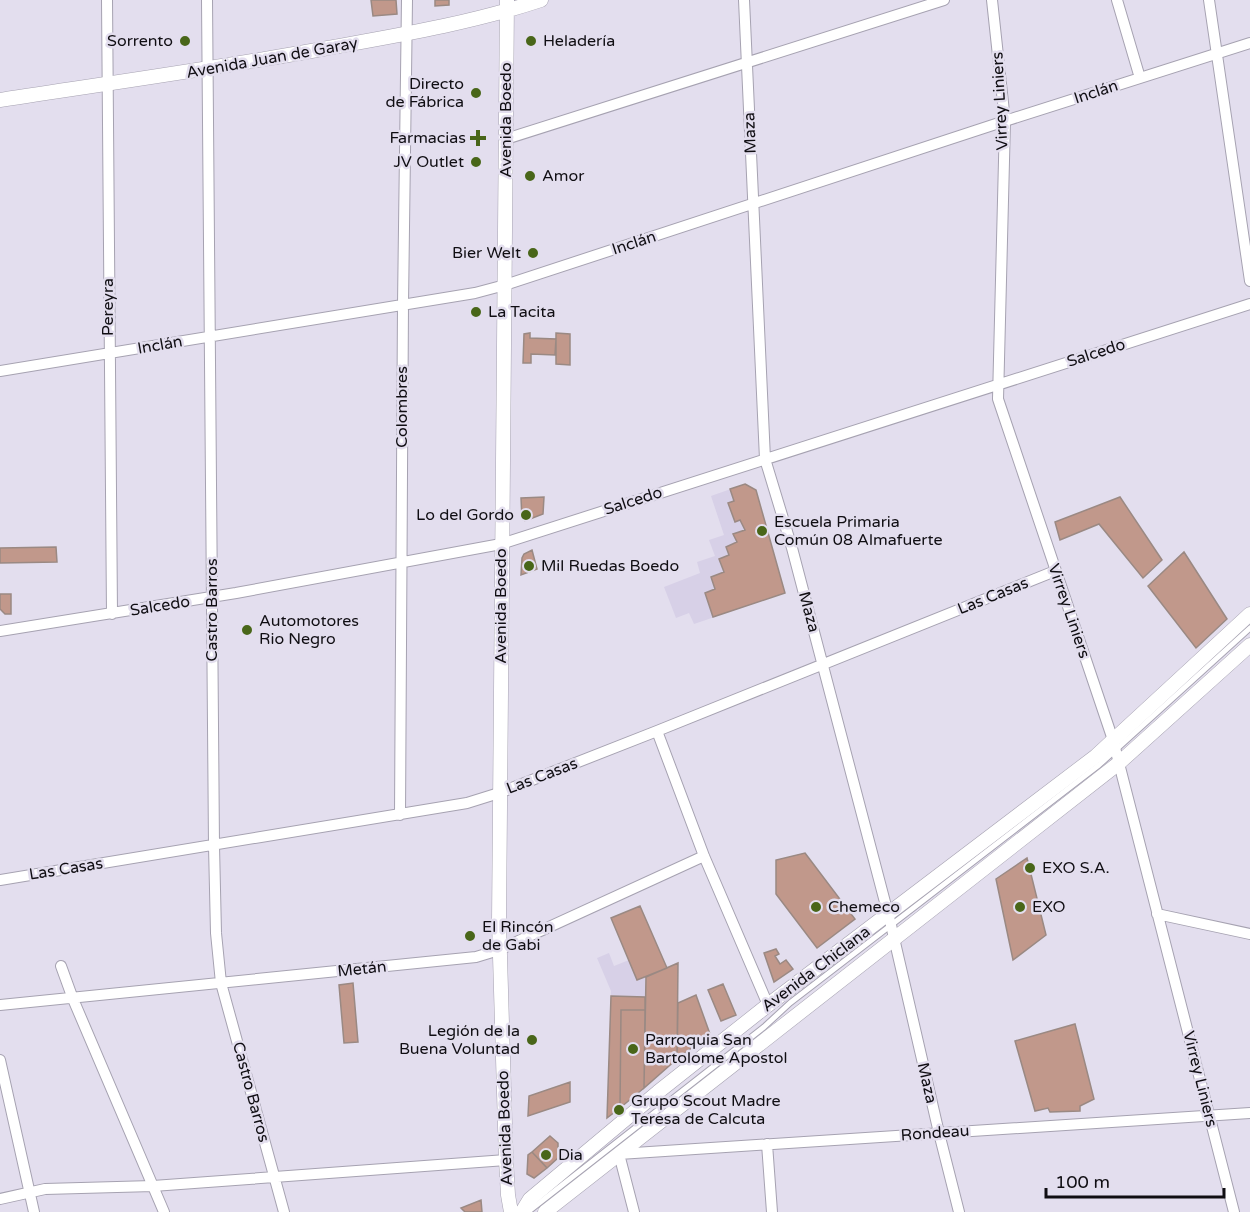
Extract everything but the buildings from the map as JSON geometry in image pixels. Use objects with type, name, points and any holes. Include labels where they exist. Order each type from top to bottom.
[{"type":"main road","name":"Avenida Juan de Garay","points":[[0,100],[209,70],[406,34],[507,6],[541,0]]},
{"type":"main road","name":"Avenida Boedo","points":[[507,6],[499,950],[507,1195],[511,1212]]},
{"type":"main road","name":"Avenida Chiclana","points":[[545,1212],[619,1154],[1096,756],[1116,751],[1250,614]]},
{"type":"main road","name":"Avenida Chiclana","points":[[522,1212],[530,1199],[658,1092],[768,1005],[891,925],[1250,645]]},
{"type":"street","name":"Pereyra","points":[[107,0],[108,354],[112,614]]},
{"type":"street","name":"Castro Barros","points":[[207,0],[216,933],[222,983],[284,1212]]},
{"type":"street","name":"Colombres","points":[[400,815],[407,0]]},
{"type":"street","name":"Maza","points":[[744,0],[765,459],[786,526],[891,925],[959,1212]]},
{"type":"street","points":[[506,139],[944,0]]},
{"type":"street","name":"Virrey Liniers","points":[[992,0],[1005,121],[997,385],[999,399],[1116,751],[1234,1212]]},
{"type":"street","points":[[1117,0],[1140,78]]},
{"type":"street","points":[[1209,0],[1250,281]]},
{"type":"street","name":"Inclán","points":[[0,371],[475,293],[1250,44]]},
{"type":"street","name":"Salcedo","points":[[0,631],[212,597],[501,544],[1250,304]]},
{"type":"street","name":"Las Casas","points":[[0,880],[467,803],[499,793],[657,731],[1055,571]]},
{"type":"street","points":[[657,731],[704,856],[768,1005]]},
{"type":"street","name":"Metán","points":[[0,1005],[476,957],[499,950],[704,856]]},
{"type":"street","points":[[1157,914],[1250,934]]},
{"type":"street","points":[[62,966],[73,999],[164,1212]]},
{"type":"street","points":[[0,1060],[34,1212]]},
{"type":"street","name":"Rondeau","points":[[619,1154],[1250,1113]]},
{"type":"street","points":[[767,1144],[772,1212]]},
{"type":"street","points":[[619,1154],[634,1212]]},
{"type":"street","points":[[0,1199],[45,1189],[153,1186],[506,1160]]},
{"type":"lane","points":[[1116,751],[1250,628]]},
{"type":"lane","points":[[528,1212],[891,925]]},
{"type":"shaded area","points":[[745,484],[756,491],[785,593],[694,624],[689,613],[676,618],[664,587],[700,573],[697,562],[715,556],[709,540],[724,535],[711,496]]},
{"type":"shaded area","points":[[609,953],[614,966],[629,960],[637,980],[646,977],[645,1010],[621,1010],[620,1108],[607,1118],[611,991],[597,958]]},
{"type":"place","name":"Sorrento","points":[[185,41]]},
{"type":"place","name":"Heladería","points":[[531,41]]},
{"type":"place","name":"Directo de Fábrica","points":[[476,93]]},
{"type":"place","name":"Farmacias","points":[[478,138]]},
{"type":"place","name":"JV Outlet","points":[[476,162]]},
{"type":"place","name":"Amor","points":[[530,176]]},
{"type":"place","name":"Bier Welt","points":[[533,253]]},
{"type":"place","name":"La Tacita","points":[[476,312]]},
{"type":"place","name":"Lo del Gordo","points":[[526,515]]},
{"type":"place","name":"Escuela Primaria Común 08 Almafuerte","points":[[762,531]]},
{"type":"place","name":"Mil Ruedas Boedo","points":[[529,566]]},
{"type":"place","name":"Automotores Rio Negro","points":[[247,630]]},
{"type":"place","name":"EXO S.A.","points":[[1030,868]]},
{"type":"place","name":"Chemeco","points":[[816,907]]},
{"type":"place","name":"EXO","points":[[1020,907]]},
{"type":"place","name":"El Rincón de Gabi","points":[[470,936]]},
{"type":"place","name":"Legión de la Buena Voluntad","points":[[532,1040]]},
{"type":"place","name":"Parroquia San Bartolome Apostol","points":[[633,1049]]},
{"type":"place","name":"Grupo Scout Madre Teresa de Calcuta","points":[[619,1110]]},
{"type":"place","name":"Dia","points":[[546,1155]]}]
